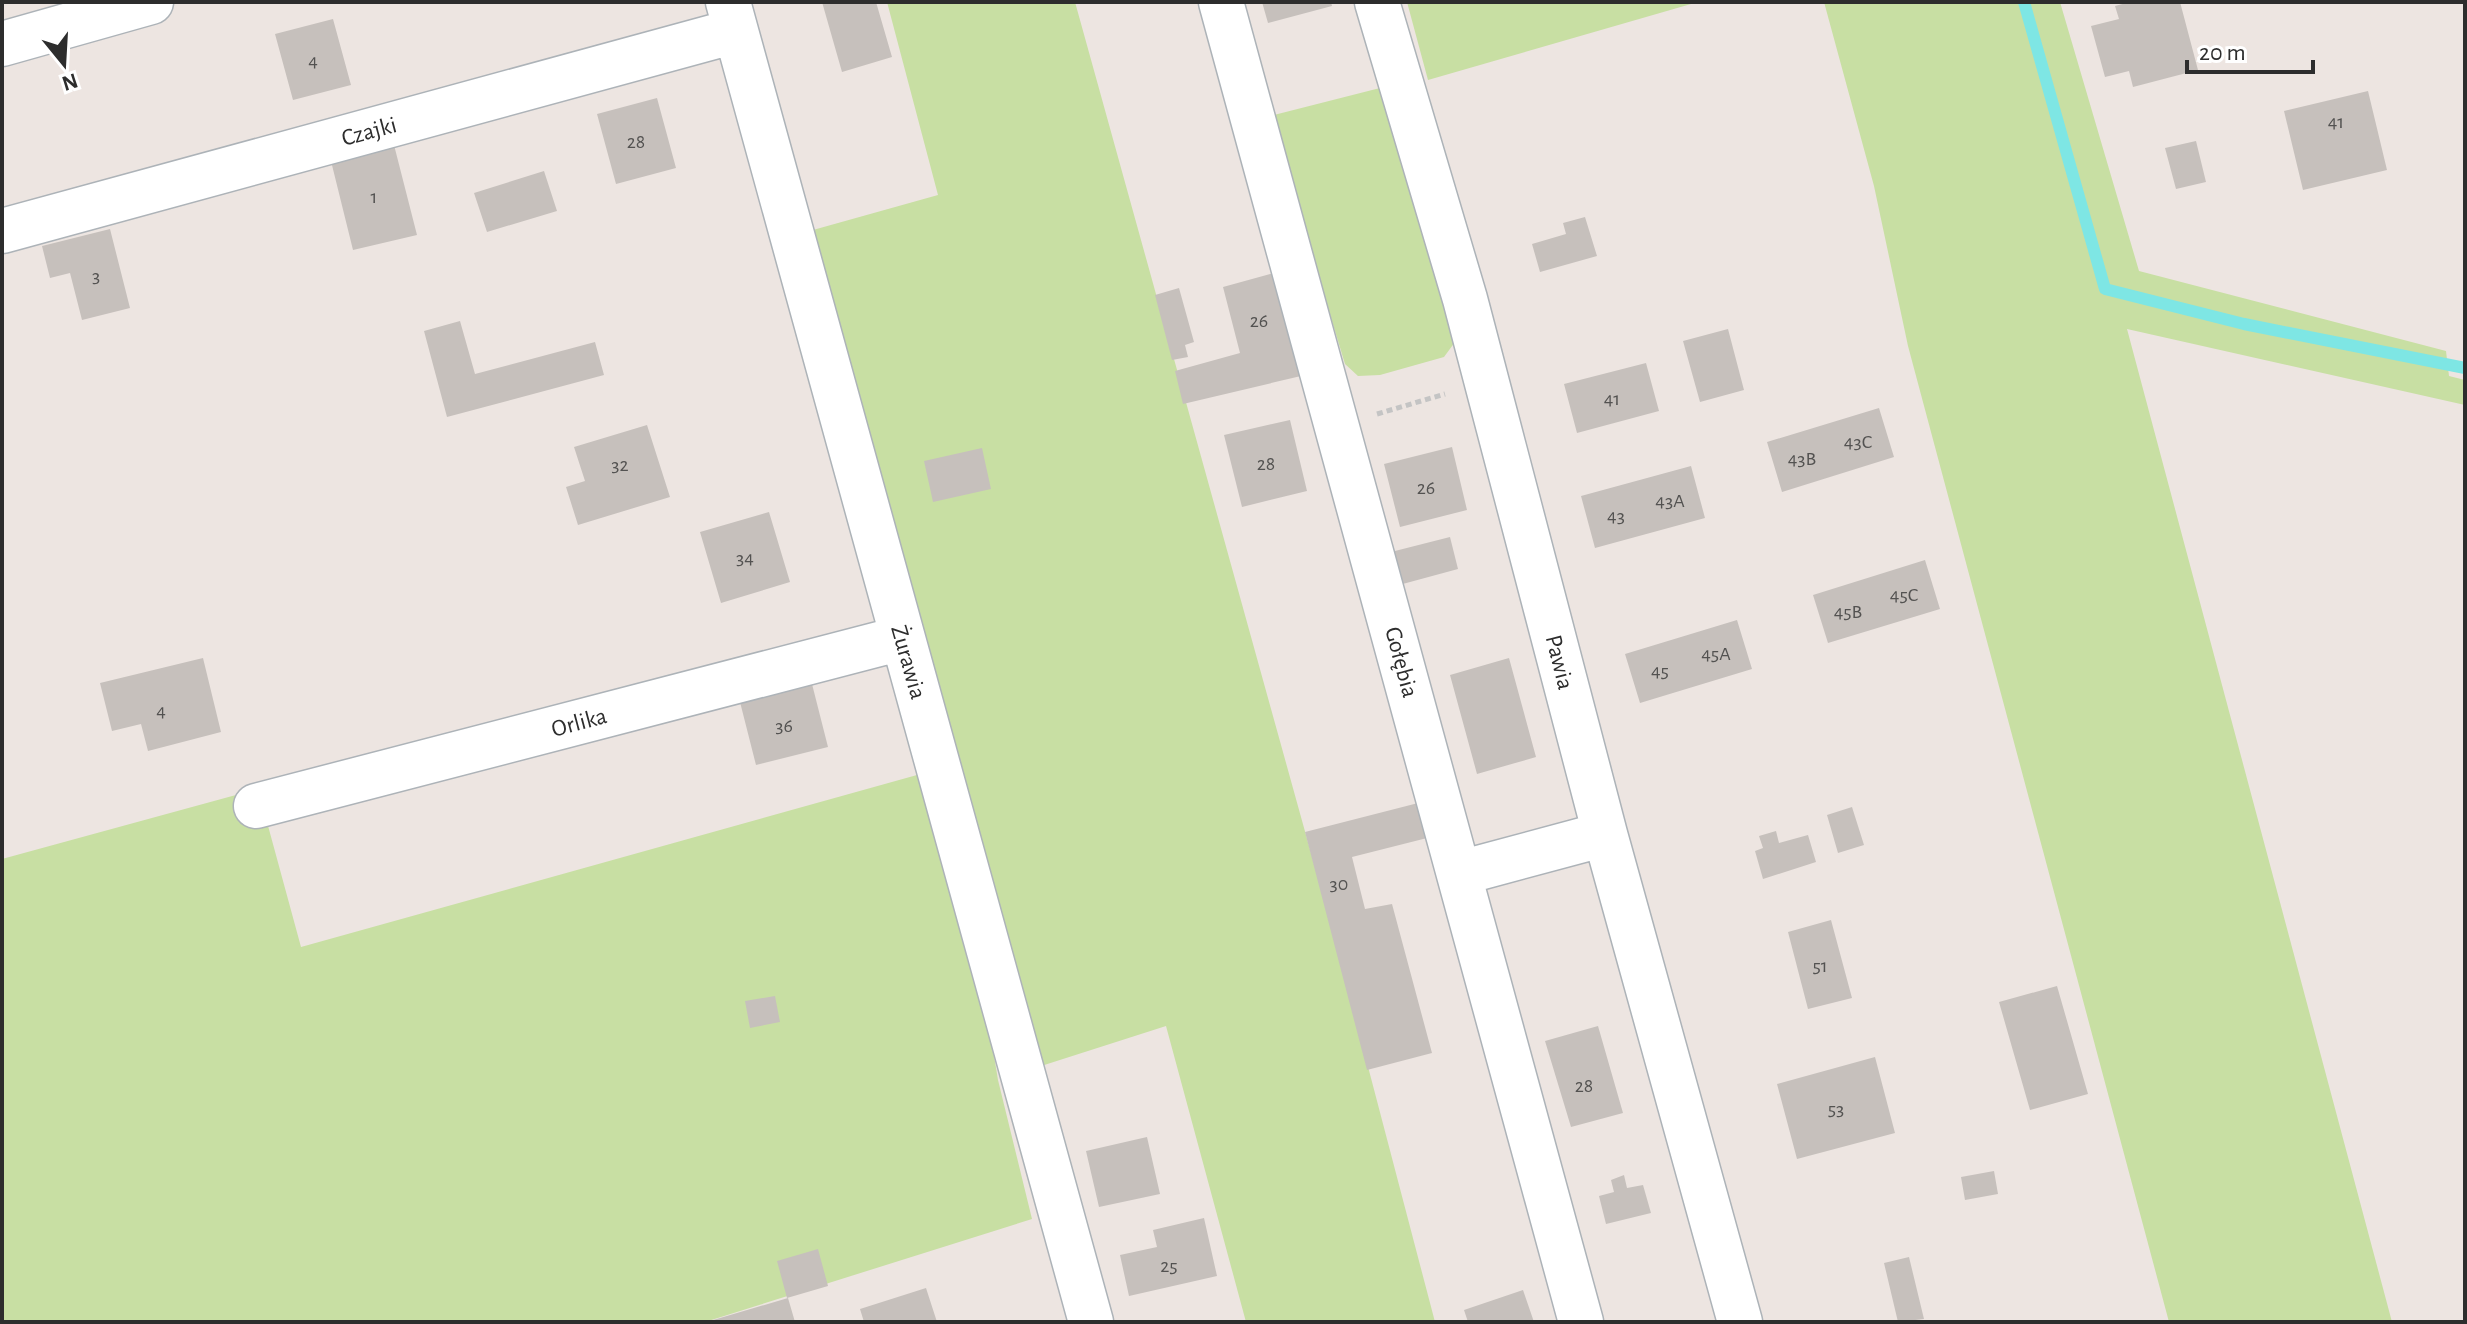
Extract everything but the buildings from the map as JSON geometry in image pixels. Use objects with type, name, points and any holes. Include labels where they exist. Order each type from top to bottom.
[{"type":"street","points":[[2,44],[151,2]]},
{"type":"street","name":"Gołębia","points":[[1221,2],[1581,1322]]},
{"type":"street","name":"Pawia","points":[[1377,2],[1488,382],[1605,834],[1740,1322]]},
{"type":"street","name":"Czajki","points":[[2,231],[732,16]]},
{"type":"street","name":"Żurawia","points":[[732,16],[1091,1322]]},
{"type":"street","name":"Orlika","points":[[256,806],[902,638]]},
{"type":"street","points":[[1460,873],[1605,834]]},
{"type":"path","points":[[1337,425],[1488,382]]},
{"type":"green space","points":[[887,2],[1075,2],[1329,918],[1435,1322],[1246,1322],[1166,1026],[1038,1067],[813,230],[938,195]]},
{"type":"green space","points":[[1407,2],[1698,2],[1428,80]]},
{"type":"green space","points":[[1824,2],[2060,2],[2139,271],[2446,351],[2449,376],[2465,380],[2465,405],[2127,329],[2392,1322],[2169,1322],[1908,346],[1874,186]]},
{"type":"green space","points":[[1380,88],[1455,342],[1444,357],[1380,375],[1358,376],[1345,364],[1270,116]]},
{"type":"green space","points":[[917,775],[988,1019],[998,1080],[1032,1219],[705,1322],[2,1322],[2,859],[258,789],[301,947]]},
{"type":"waterway","points":[[2024,2],[2105,289],[2244,324],[2465,368]]}]
